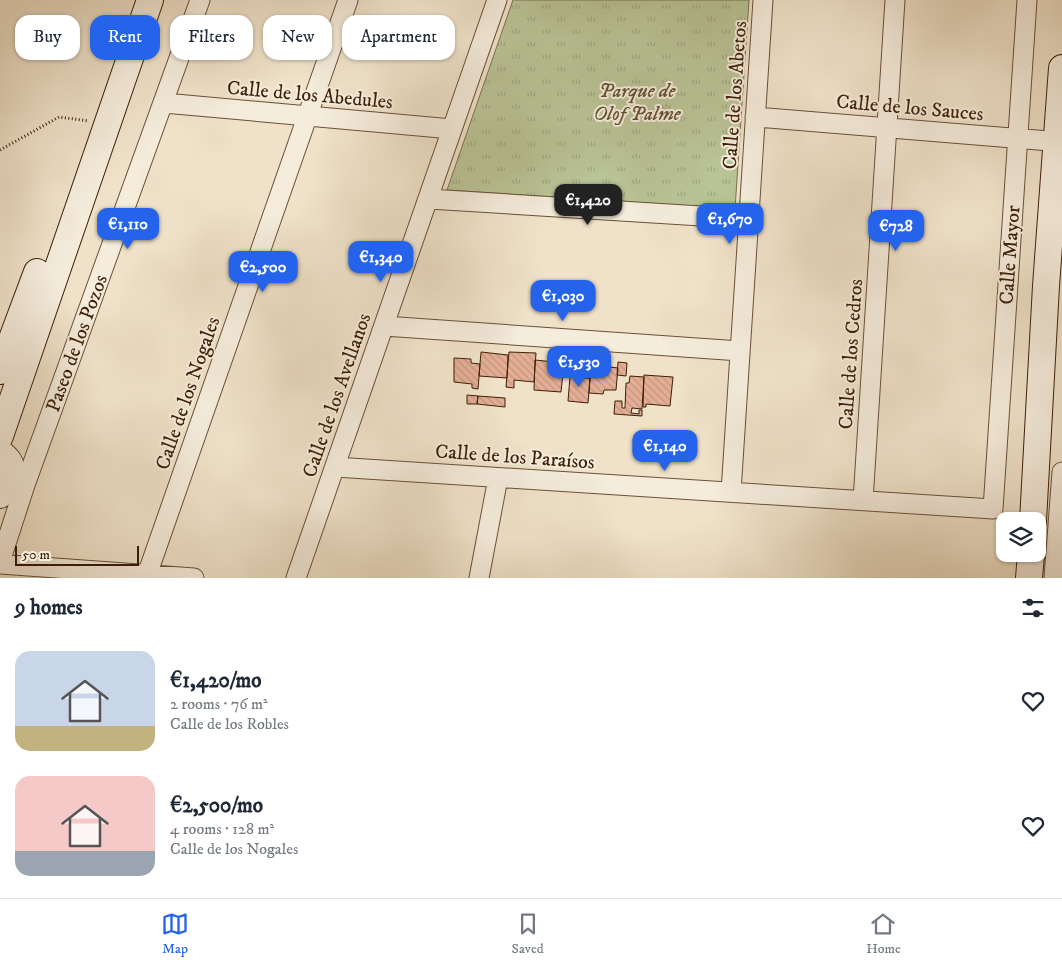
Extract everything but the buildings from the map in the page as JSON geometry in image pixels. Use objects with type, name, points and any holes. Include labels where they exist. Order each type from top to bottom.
[{"type":"street","points":[[0,370],[132,0]]},
{"type":"street","name":"Paseo de los Pozos","points":[[0,436],[150,0]]},
{"type":"street","name":"Paseo de los Pozos","points":[[12,489],[164,103],[200,0]]},
{"type":"street","name":"Calle de los Nogales","points":[[147,575],[348,0]]},
{"type":"street","name":"Calle de los Avellanos","points":[[296,578],[497,0]]},
{"type":"street","name":"Calle de los Abetos","points":[[731,492],[763,0]]},
{"type":"street","name":"Calle de los Cedros","points":[[863,501],[895,0]]},
{"type":"street","name":"Calle Mayor","points":[[993,509],[1027,0]]},
{"type":"street","name":"Calle Mayor","points":[[1034,512],[1059,142],[1062,68]]},
{"type":"street","name":"Calle de los Abedules","points":[[164,103],[452,129]]},
{"type":"street","name":"Calle de los Sauces","points":[[755,117],[1059,142]]},
{"type":"street","points":[[429,199],[748,219]]},
{"type":"street","points":[[384,326],[740,351]]},
{"type":"street","name":"Paseo de los Pozos","points":[[0,453],[11,464],[13,474],[0,563]]},
{"type":"street","name":"Calle de los Paraísos","points":[[335,467],[993,509]]},
{"type":"street","points":[[1054,578],[1062,472]]},
{"type":"street","points":[[479,578],[498,478]]},
{"type":"street","points":[[1029,578],[1030,562]]},
{"type":"street","points":[[0,563],[194,578]]},
{"type":"path","points":[[0,150],[59,117],[89,121]]},
{"type":"green space","name":"Parque de Olof Palme","points":[[513,0],[749,0],[735,209],[447,190]]}]
